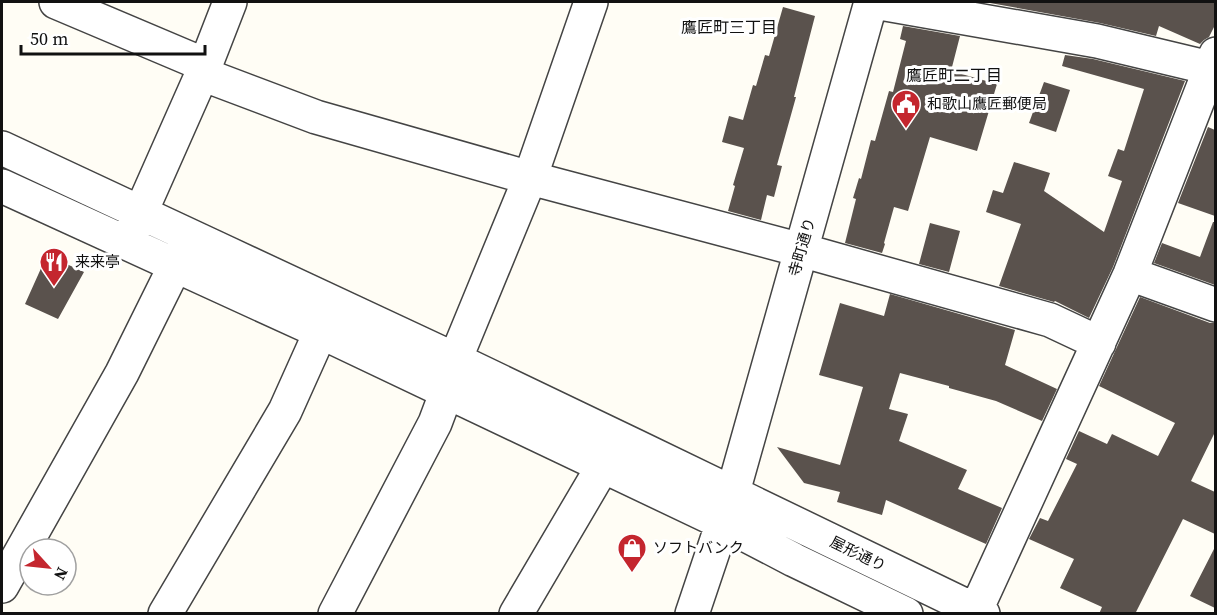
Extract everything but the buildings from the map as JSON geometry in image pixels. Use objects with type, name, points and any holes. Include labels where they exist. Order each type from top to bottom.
[{"type":"street","points":[[56,2],[203,69],[316,117],[1050,320],[1098,343]]},
{"type":"street","points":[[134,228],[230,2]]},
{"type":"street","points":[[335,614],[435,423],[455,360],[530,178],[591,2]]},
{"type":"street","points":[[872,2],[1213,61],[1130,274],[979,612]]},
{"type":"street","name":"寺町通り","points":[[723,524],[872,2]]},
{"type":"street","points":[[2,148],[134,228],[327,317],[447,391],[906,614]]},
{"type":"street","points":[[2,186],[134,228]]},
{"type":"street","points":[[3,580],[122,372],[183,251]]},
{"type":"street","points":[[1130,274],[1215,305]]},
{"type":"street","points":[[165,614],[285,411],[327,317]]},
{"type":"street","name":"屋形通り","points":[[327,317],[455,360],[979,612]]},
{"type":"street","points":[[516,614],[603,466]]},
{"type":"street","points":[[692,614],[723,524]]},
{"type":"place","name":"和歌山鷹匠郵便局","points":[[906,130]]},
{"type":"place","name":"来来亭","points":[[54,288]]},
{"type":"place","name":"ソフトバンク","points":[[632,574]]},
{"type":"district","name":"鷹匠町三丁目","points":[[729,27]]},
{"type":"district","name":"鷹匠町二丁目","points":[[954,75]]}]
